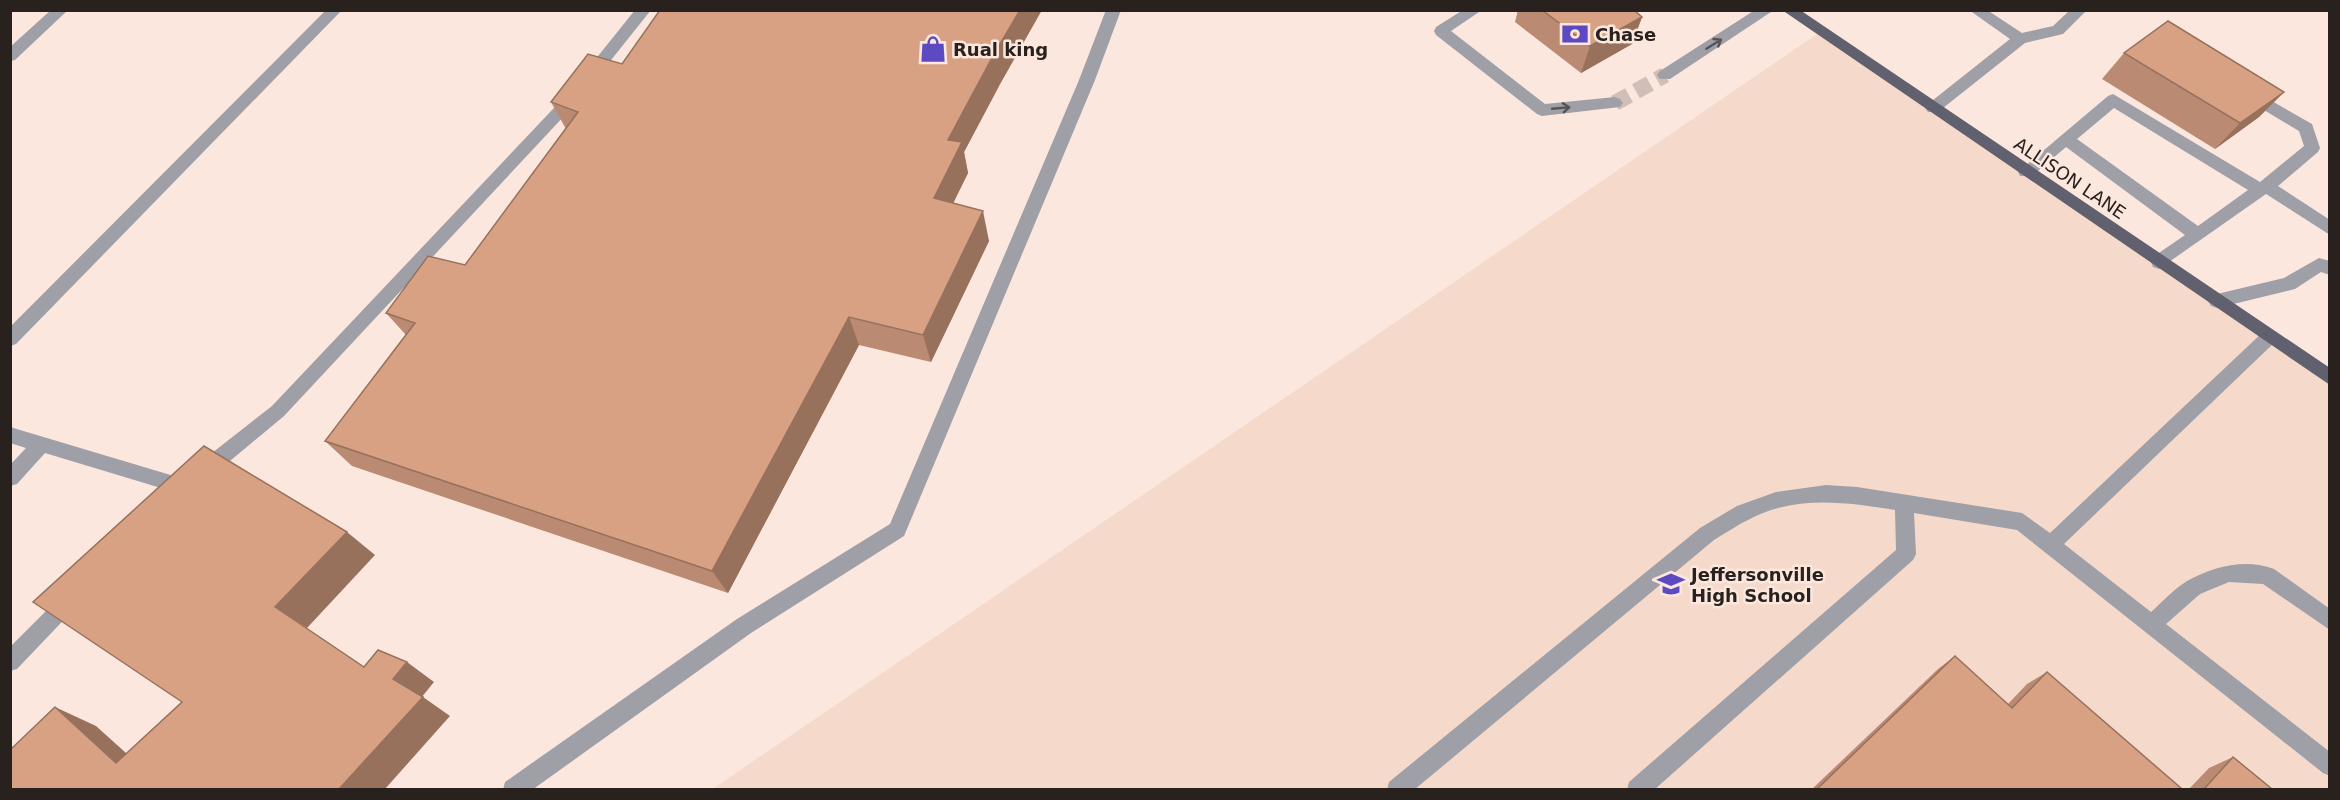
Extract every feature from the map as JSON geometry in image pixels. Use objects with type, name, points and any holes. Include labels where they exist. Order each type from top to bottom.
[{"type":"main road","name":"ALLISON LANE","points":[[1789,10],[2330,378]]},
{"type":"street","points":[[10,56],[61,10]]},
{"type":"street","points":[[10,339],[335,10]]},
{"type":"street","points":[[167,504],[184,487],[278,411],[575,95],[644,10]]},
{"type":"street","points":[[513,789],[744,626],[897,530],[1087,80],[1114,10]]},
{"type":"street","points":[[1475,10],[1441,31],[1542,110],[1615,103]]},
{"type":"street","points":[[1665,75],[1767,10]]},
{"type":"street","points":[[1976,10],[2020,39]]},
{"type":"street","points":[[1933,108],[2020,39],[2058,30],[2080,10]]},
{"type":"street","points":[[2159,262],[2264,188],[2312,148],[2306,128],[2238,88]]},
{"type":"street","points":[[2026,172],[2113,100],[2330,229]]},
{"type":"street","points":[[2067,139],[2198,235]]},
{"type":"street","points":[[2217,301],[2289,284],[2319,265],[2330,268]]},
{"type":"street","points":[[2050,544],[2269,337]]},
{"type":"street","points":[[10,435],[184,487]]},
{"type":"street","points":[[10,478],[41,445]]},
{"type":"street","points":[[1397,789],[1707,534],[1744,512],[1776,500],[1814,494],[1857,495],[2022,522],[2330,766]]},
{"type":"street","points":[[1637,789],[1906,554],[1904,502]]},
{"type":"street","points":[[2151,624],[2193,588],[2228,573],[2267,575],[2330,621]]},
{"type":"street","points":[[10,662],[84,586]]},
{"type":"shaded area","name":"Jeffersonville High School","points":[[1820,32],[2329,378],[2329,789],[711,790]]},
{"type":"building","points":[[660,10],[1020,10],[948,140],[962,142],[934,198],[983,211],[923,335],[849,317],[712,571],[325,441],[415,323],[386,313],[428,256],[465,265],[578,112],[551,102],[588,54],[622,64]]},
{"type":"building","points":[[1542,10],[1634,10],[1642,17],[1590,46]]},
{"type":"building","points":[[2168,21],[2284,92],[2240,123],[2124,53]]},
{"type":"building","points":[[204,446],[347,532],[275,607],[364,667],[378,650],[407,662],[393,679],[423,697],[339,789],[10,789],[10,750],[55,707],[116,763],[182,702],[33,602]]},
{"type":"building","points":[[1955,656],[2012,708],[2047,672],[2182,789],[1817,789]]},
{"type":"building","points":[[2233,757],[2272,789],[2204,789]]},
{"type":"tunnel","points":[[1615,103],[1665,75]]},
{"type":"place","name":"Chase","points":[[1575,34]]},
{"type":"place","name":"Rual king","points":[[933,49]]},
{"type":"place","name":"Jeffersonville High School","points":[[1671,584]]}]
